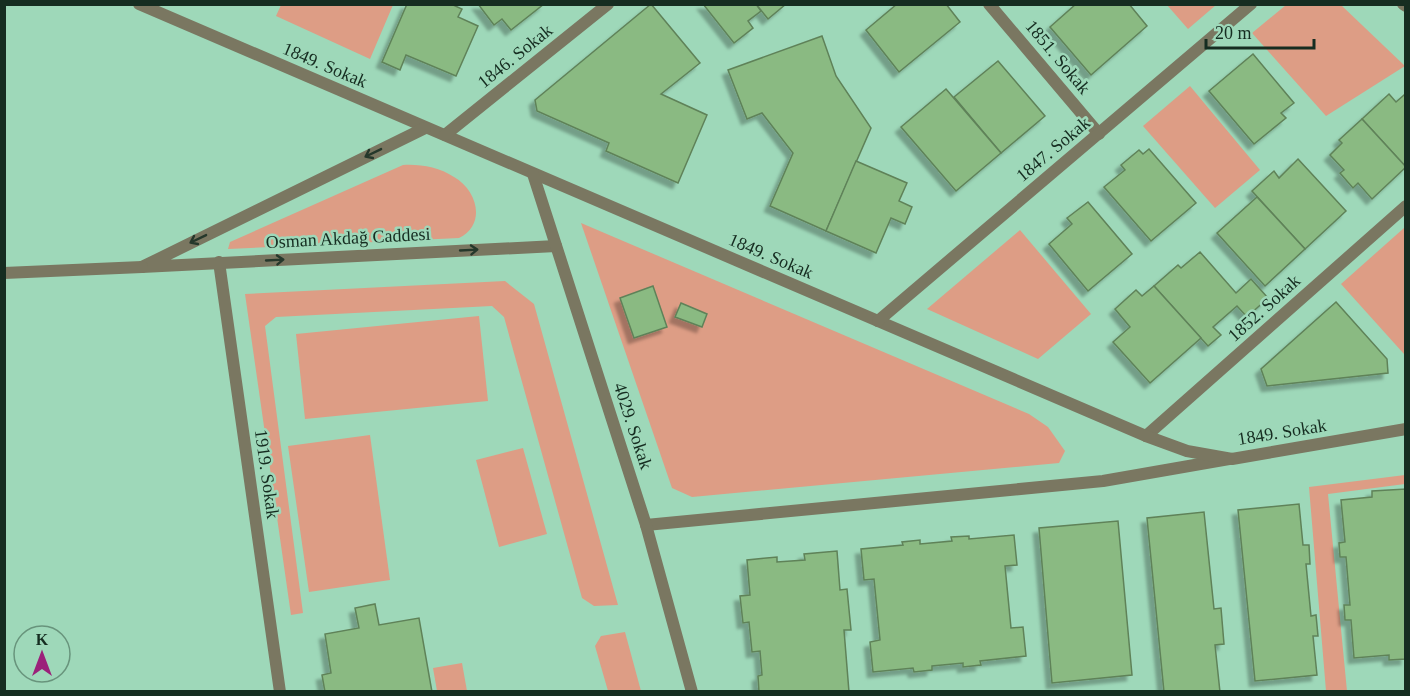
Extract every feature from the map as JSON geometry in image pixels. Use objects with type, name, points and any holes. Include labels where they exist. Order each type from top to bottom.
[{"type":"street","name":"1849. Sokak","points":[[139,4],[1146,436],[1187,451],[1232,459],[1406,429]]},
{"type":"street","name":"1851. Sokak","points":[[989,4],[1099,134]]},
{"type":"street","name":"1847. Sokak","points":[[878,321],[1251,4]]},
{"type":"street","name":"1846. Sokak","points":[[445,135],[607,5]]},
{"type":"street","name":"Osman Akdağ Caddesi","points":[[142,267],[425,128]]},
{"type":"street","name":"4029. Sokak","points":[[533,174],[646,525],[692,692]]},
{"type":"street","name":"1852. Sokak","points":[[1146,436],[1406,206]]},
{"type":"street","name":"Osman Akdağ Caddesi","points":[[4,273],[556,246]]},
{"type":"street","name":"1919. Sokak","points":[[219,262],[280,692]]},
{"type":"street","points":[[646,525],[1103,481],[1232,459]]},
{"type":"shaded area","points":[[281,4],[393,5],[370,59],[276,16]]},
{"type":"shaded area","points":[[1167,5],[1216,5],[1188,29]]},
{"type":"shaded area","points":[[1286,5],[1341,5],[1405,66],[1326,116],[1252,33]]},
{"type":"shaded area","points":[[1190,86],[1260,170],[1215,208],[1143,126]]},
{"type":"shaded area","points":[[403,165],[436,169],[462,183],[473,198],[476,207],[476,216],[468,232],[459,238],[228,249],[230,242]]},
{"type":"shaded area","points":[[581,223],[1029,414],[1048,427],[1065,451],[1059,463],[692,497],[672,488]]},
{"type":"shaded area","points":[[1404,228],[1406,352],[1404,354],[1341,284]]},
{"type":"shaded area","points":[[1020,230],[1091,314],[1038,359],[927,309]]},
{"type":"shaded area","points":[[505,281],[534,304],[618,605],[594,606],[582,598],[504,317],[492,306],[276,317],[265,326],[303,613],[291,615],[245,294]]},
{"type":"shaded area","points":[[479,316],[488,401],[305,419],[296,334]]},
{"type":"shaded area","points":[[370,435],[390,580],[309,592],[288,446]]},
{"type":"shaded area","points":[[523,448],[547,534],[499,547],[476,460]]},
{"type":"shaded area","points":[[1405,475],[1405,484],[1328,494],[1347,691],[1326,691],[1309,487]]},
{"type":"shaded area","points":[[625,632],[641,691],[608,691],[595,646],[601,636]]},
{"type":"shaded area","points":[[462,663],[467,691],[437,691],[433,668]]},
{"type":"building","points":[[407,4],[451,4],[462,9],[458,17],[478,26],[456,76],[406,55],[400,70],[382,62]]},
{"type":"building","points":[[478,4],[544,4],[511,30],[502,19],[494,25]]},
{"type":"building","points":[[651,4],[700,63],[661,94],[707,115],[678,183],[606,151],[609,143],[537,111],[535,100]]},
{"type":"building","points":[[703,4],[756,4],[761,11],[748,21],[753,28],[734,43]]},
{"type":"building","points":[[756,4],[786,4],[768,19]]},
{"type":"building","points":[[897,4],[946,4],[960,22],[899,72],[866,30]]},
{"type":"building","points":[[1076,4],[1129,4],[1147,26],[1091,75],[1050,27]]},
{"type":"building","points":[[822,36],[836,76],[871,128],[826,231],[770,206],[793,153],[762,113],[747,119],[728,70]]},
{"type":"building","points":[[1253,54],[1294,103],[1281,113],[1286,118],[1254,144],[1209,91]]},
{"type":"building","points":[[998,61],[1045,116],[1001,153],[954,97]]},
{"type":"building","points":[[946,89],[1001,153],[956,191],[901,127]]},
{"type":"building","points":[[1389,94],[1396,102],[1404,95],[1406,97],[1406,167],[1362,119]]},
{"type":"building","points":[[1362,119],[1406,167],[1372,199],[1358,183],[1353,188],[1340,173],[1344,170],[1330,155],[1342,143],[1339,140]]},
{"type":"building","points":[[1149,149],[1196,203],[1151,241],[1104,187],[1125,170],[1121,165],[1139,150],[1143,154]]},
{"type":"building","points":[[1298,159],[1346,211],[1305,249],[1252,191],[1274,171],[1279,178]]},
{"type":"building","points":[[856,161],[907,183],[899,201],[912,207],[905,224],[891,218],[876,253],[826,231]]},
{"type":"building","points":[[1257,197],[1305,249],[1265,286],[1217,233]]},
{"type":"building","points":[[1088,202],[1132,254],[1088,291],[1049,244],[1072,224],[1067,218]]},
{"type":"building","points":[[1200,252],[1236,293],[1251,279],[1268,298],[1247,317],[1237,306],[1213,327],[1221,335],[1208,346],[1154,286],[1178,265],[1181,268]]},
{"type":"building","points":[[653,286],[667,327],[634,338],[620,298]]},
{"type":"building","points":[[1154,286],[1201,338],[1150,383],[1113,342],[1130,327],[1115,309],[1136,290],[1142,296]]},
{"type":"building","points":[[1336,302],[1387,359],[1388,373],[1267,386],[1261,369]]},
{"type":"building","points":[[681,303],[707,314],[702,327],[675,317]]},
{"type":"building","points":[[1406,489],[1406,659],[1389,660],[1389,655],[1354,658],[1351,620],[1345,620],[1344,605],[1350,605],[1346,557],[1340,557],[1339,543],[1345,542],[1341,500],[1372,497],[1372,491]]},
{"type":"building","points":[[1299,504],[1303,545],[1309,545],[1310,564],[1306,564],[1311,616],[1316,615],[1318,636],[1313,636],[1317,675],[1255,681],[1238,510]]},
{"type":"building","points":[[1204,512],[1214,609],[1221,608],[1224,644],[1215,645],[1220,692],[1164,692],[1147,518]]},
{"type":"building","points":[[1118,521],[1132,675],[1052,683],[1039,528]]},
{"type":"building","points":[[1014,535],[1017,565],[1005,566],[1011,628],[1023,627],[1026,656],[980,661],[981,665],[963,667],[963,663],[932,666],[932,670],[914,672],[913,668],[873,672],[870,642],[880,640],[874,579],[864,580],[861,549],[903,545],[902,542],[920,540],[920,544],[952,541],[951,537],[969,536],[969,539]]},
{"type":"building","points":[[837,551],[840,590],[847,589],[851,630],[844,630],[849,692],[759,692],[758,676],[762,675],[760,651],[752,652],[749,622],[743,623],[740,596],[750,595],[747,560],[777,557],[777,562],[805,560],[804,554]]},
{"type":"building","points":[[375,604],[379,625],[419,618],[432,692],[325,692],[322,675],[331,673],[325,634],[359,628],[355,608]]}]
